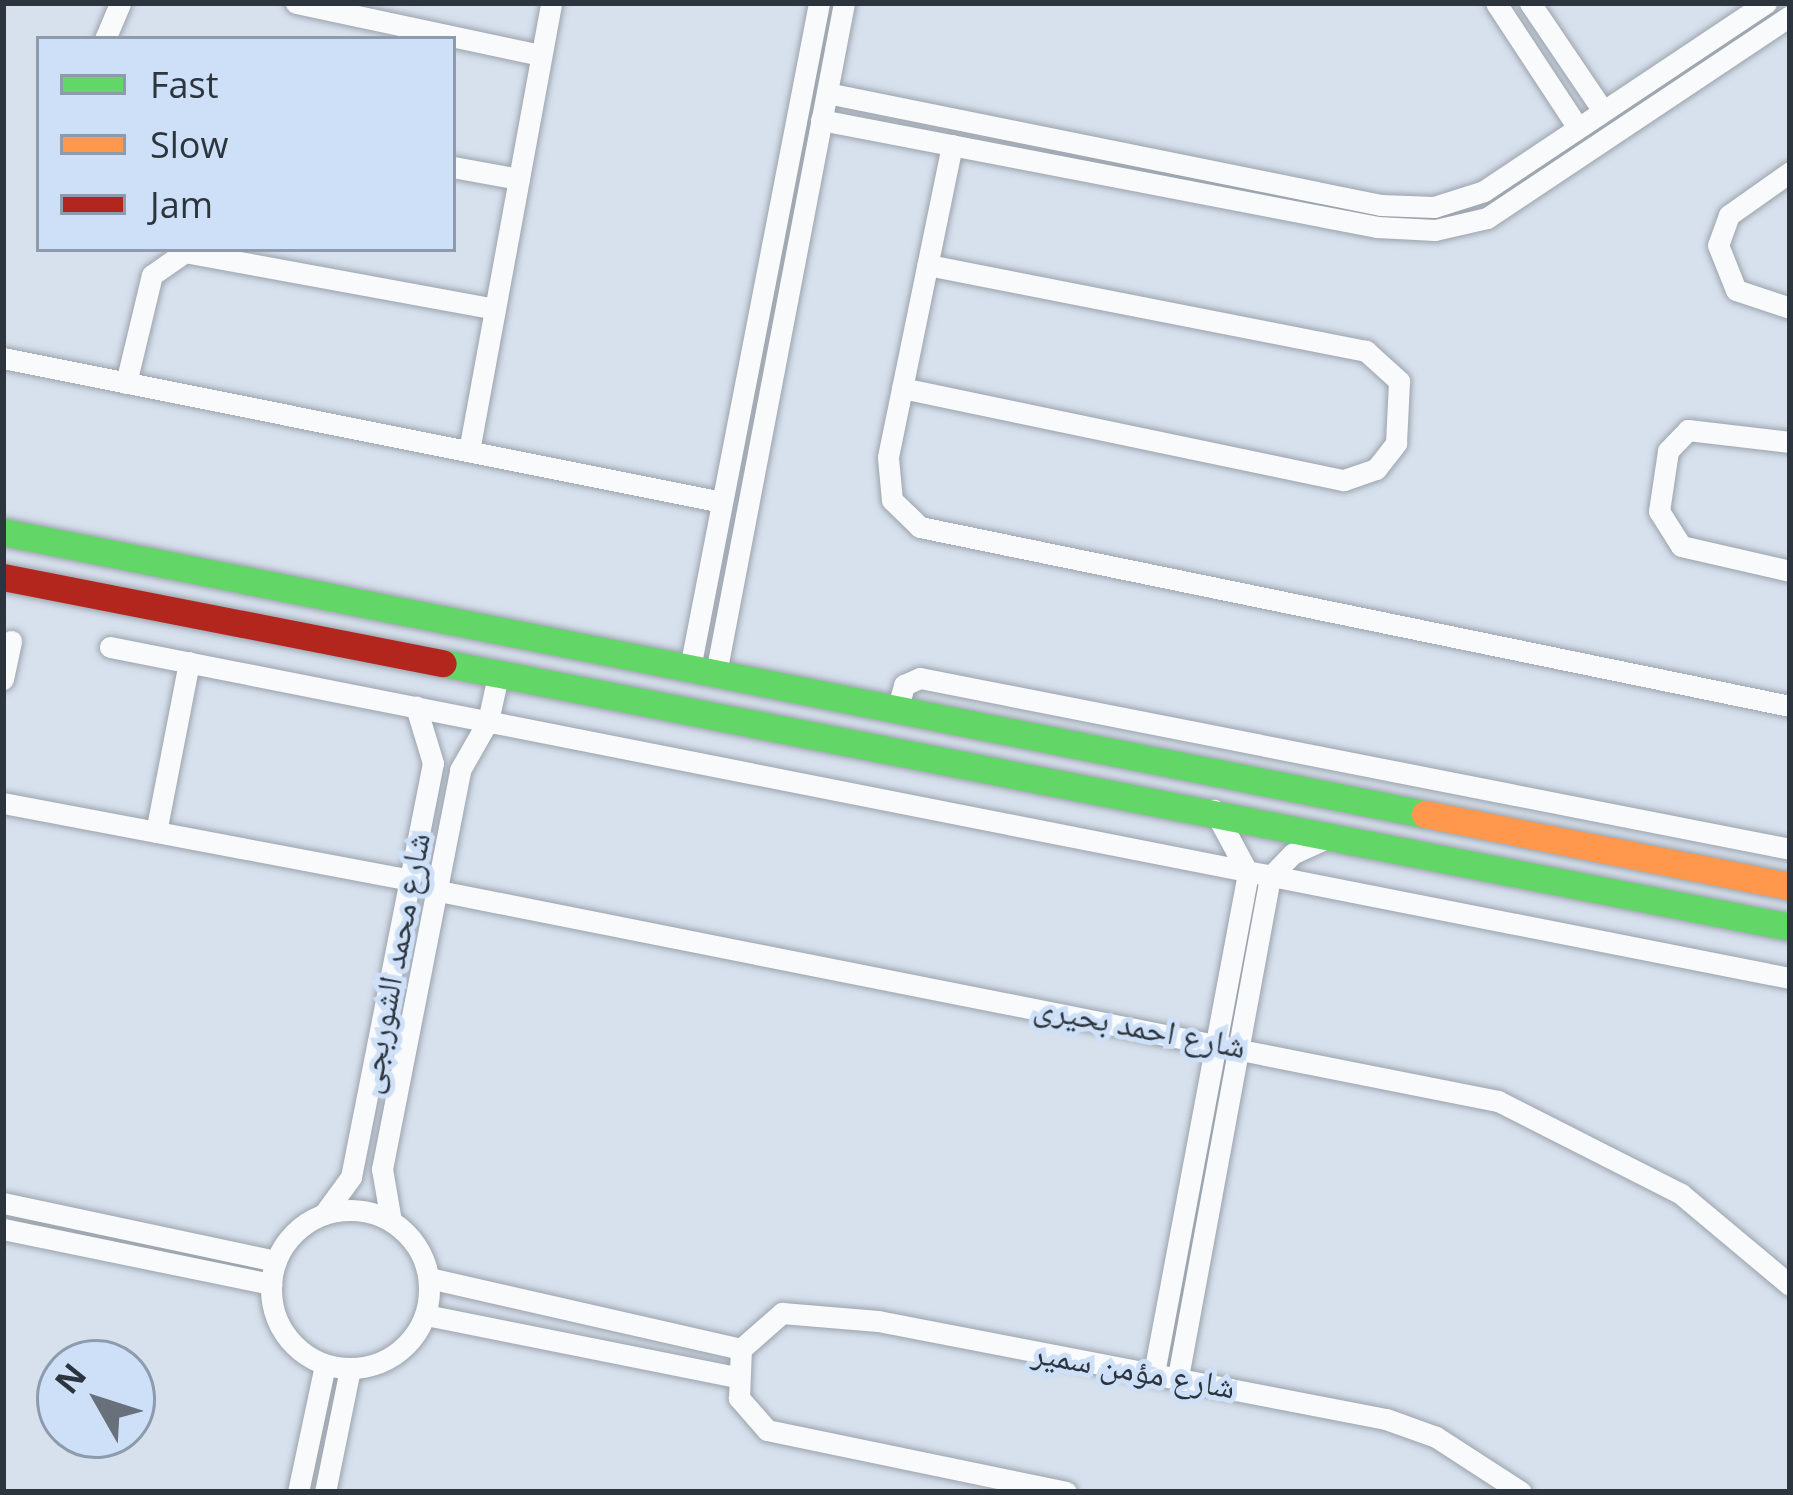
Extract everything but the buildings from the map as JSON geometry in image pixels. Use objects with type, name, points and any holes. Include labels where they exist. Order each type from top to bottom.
[{"type":"street","points":[[106,36],[120,3]]},
{"type":"street","points":[[296,3],[452,36]]},
{"type":"street","points":[[469,451],[551,3]]},
{"type":"street","points":[[704,665],[722,502],[819,3]]},
{"type":"street","points":[[704,665],[844,3]]},
{"type":"street","points":[[1496,3],[1578,128]]},
{"type":"street","points":[[1530,3],[1604,111]]},
{"type":"street","points":[[826,93],[1398,208],[1468,198],[1766,3]]},
{"type":"street","points":[[821,120],[1377,227],[1453,228],[1487,218],[1790,16]]},
{"type":"street","points":[[456,37],[542,55]]},
{"type":"street","points":[[952,145],[887,479],[920,527],[1790,706]]},
{"type":"street","points":[[456,168],[519,179]]},
{"type":"street","points":[[1790,172],[1729,215],[1718,245],[1736,290],[1790,308]]},
{"type":"street","points":[[126,382],[152,275],[185,252],[495,309]]},
{"type":"street","points":[[902,388],[1344,480],[1376,469],[1396,443],[1399,381],[1366,351],[927,266]]},
{"type":"street","points":[[3,358],[722,502]]},
{"type":"street","points":[[1790,442],[1688,430],[1668,452],[1659,511],[1681,546],[1790,571]]},
{"type":"street","points":[[3,532],[704,665],[1790,886]]},
{"type":"street","points":[[3,578],[1096,785],[1789,923]]},
{"type":"street","points":[[346,644],[355,599]]},
{"type":"street","points":[[3,679],[11,641]]},
{"type":"street","points":[[110,647],[1790,978]]},
{"type":"street","points":[[156,832],[189,662]]},
{"type":"street","name":"شارع محمد الشوربجى","points":[[391,1221],[382,1169],[460,770],[488,721],[499,671]]},
{"type":"street","points":[[899,704],[904,685],[920,678],[1790,849]]},
{"type":"street","name":"شارع محمد الشوربجى","points":[[324,1214],[351,1177],[434,751],[416,707]]},
{"type":"street","points":[[1096,785],[1104,745]]},
{"type":"street","points":[[3,802],[410,880]]},
{"type":"street","points":[[1178,1377],[1239,1046],[1259,875],[1214,810]]},
{"type":"street","points":[[1154,1373],[1216,1041],[1259,875],[1337,834]]},
{"type":"street","name":"شارع احمد بحيرى","points":[[440,891],[1216,1041],[1530,1112],[1681,1194],[1790,1285]]},
{"type":"street","points":[[3,1203],[273,1273]]},
{"type":"street","points":[[358,1210],[391,1221],[417,1245],[429,1278],[426,1315],[397,1354],[350,1369],[325,1365],[290,1342],[273,1273],[295,1232],[324,1214],[358,1210]]},
{"type":"street","points":[[3,1229],[273,1273]]},
{"type":"street","points":[[429,1278],[742,1348],[735,1377],[750,1416],[787,1437],[1066,1492]]},
{"type":"street","name":"شارع مؤمن سمير","points":[[742,1348],[767,1321],[801,1310],[1178,1377],[1386,1418],[1436,1438],[1521,1492]]},
{"type":"street","points":[[426,1315],[735,1377]]},
{"type":"street","points":[[298,1492],[325,1365]]},
{"type":"street","points":[[325,1492],[350,1369]]},
{"type":"traffic: fast","points":[[3,532],[1425,814]]},
{"type":"traffic: fast","points":[[443,663],[1790,927]]},
{"type":"traffic: slow","points":[[1425,814],[1790,886]]},
{"type":"traffic: jam","points":[[3,577],[443,663]]}]
